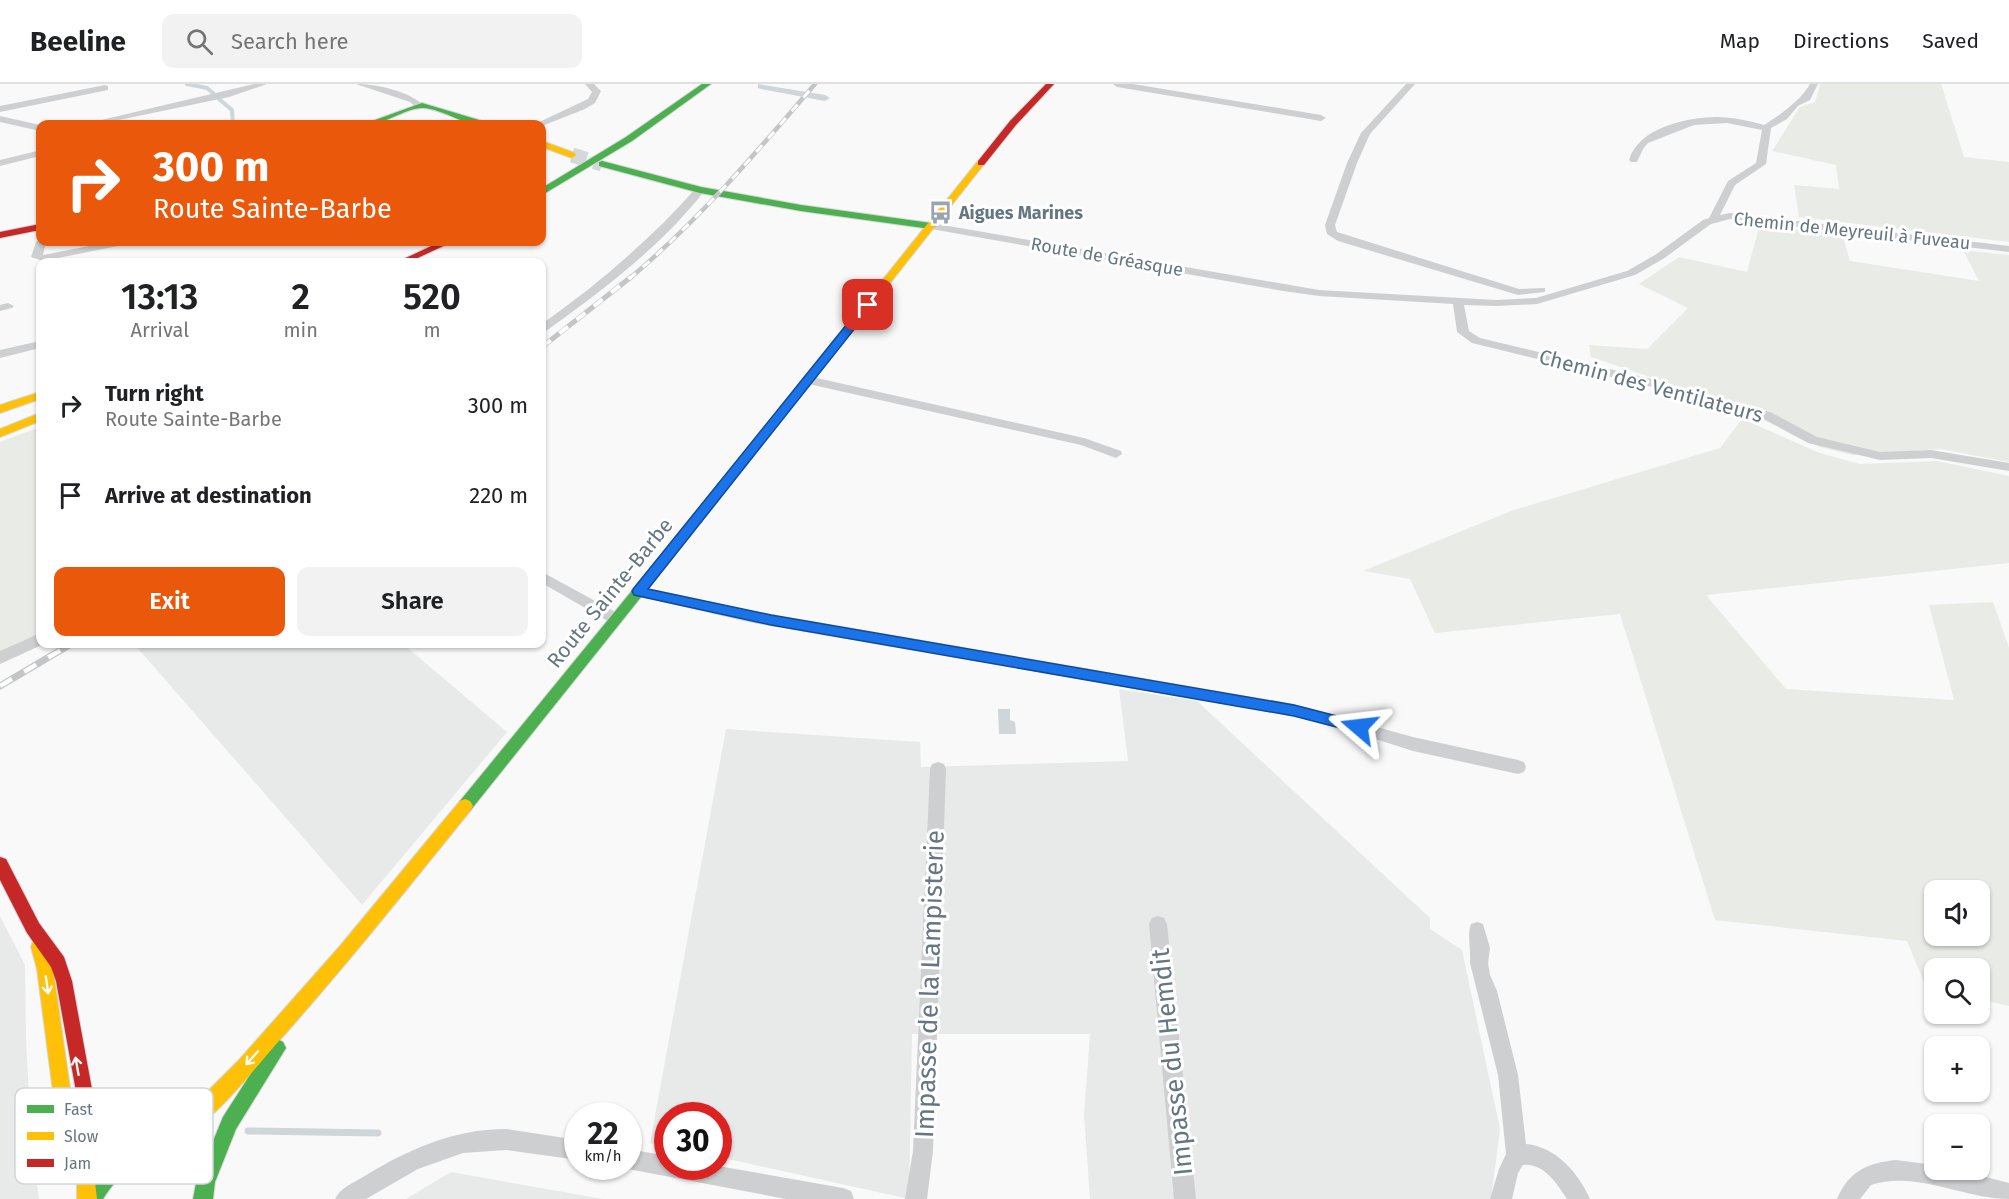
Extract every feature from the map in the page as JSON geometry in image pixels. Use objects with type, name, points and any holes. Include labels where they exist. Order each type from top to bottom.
[{"type":"main road","points":[[546,179],[620,134],[692,84]]},
{"type":"main road","points":[[546,190],[620,144],[707,84]]},
{"type":"main road","name":"Route Sainte-Barbe","points":[[213,1101],[320,984],[1013,123],[1050,84]]},
{"type":"main road","points":[[380,120],[420,106],[469,120]]},
{"type":"main road","points":[[546,145],[572,155]]},
{"type":"main road","points":[[602,164],[700,190],[801,208],[931,226]]},
{"type":"main road","points":[[0,235],[36,228]]},
{"type":"main road","points":[[399,258],[419,246]]},
{"type":"main road","points":[[402,258],[436,246]]},
{"type":"main road","points":[[0,399],[36,386]]},
{"type":"main road","points":[[0,410],[36,396]]},
{"type":"main road","points":[[0,420],[36,407]]},
{"type":"main road","points":[[0,433],[36,419]]},
{"type":"main road","points":[[0,864],[33,928],[58,963],[64,981],[82,1088]]},
{"type":"main road","points":[[33,928],[45,969],[61,1088]]},
{"type":"main road","name":"Route Sainte-Barbe","points":[[213,1164],[216,1149],[225,1127],[320,984]]},
{"type":"main road","points":[[86,1184],[90,1199]]},
{"type":"main road","points":[[90,1199],[102,1184]]},
{"type":"street","points":[[108,120],[229,94],[263,84]]},
{"type":"street","points":[[360,84],[413,100],[420,106]]},
{"type":"street","points":[[546,121],[592,101],[597,91],[589,84]]},
{"type":"street","points":[[1117,84],[1321,118]]},
{"type":"street","points":[[1411,84],[1366,134],[1352,163],[1330,229],[1332,234],[1342,239],[1523,292],[1534,292],[1557,285],[1567,286],[1575,291]]},
{"type":"street","points":[[1634,160],[1637,148],[1645,140],[1692,120],[1729,120],[1766,128],[1784,117],[1795,104],[1807,98],[1814,84]]},
{"type":"street","points":[[0,109],[105,88]]},
{"type":"street","points":[[0,119],[36,127]]},
{"type":"street","points":[[1713,220],[1731,183],[1761,164],[1766,128]]},
{"type":"street","points":[[0,163],[36,154]]},
{"type":"street","points":[[546,326],[633,259],[673,221],[700,190]]},
{"type":"street","name":"Chemin de Meyreuil à Fuveau","points":[[1283,288],[1484,303],[1537,301],[1631,273],[1659,257],[1698,227],[1730,216],[2009,249]]},
{"type":"street","name":"Route de Gréasque","points":[[931,226],[1283,288]]},
{"type":"street","points":[[40,246],[36,257],[43,258],[103,246]]},
{"type":"street","points":[[1471,278],[1484,303]]},
{"type":"street","name":"Chemin des Ventilateurs","points":[[1458,301],[1463,332],[1476,340],[1660,385],[1720,406],[1766,415],[1813,440],[1824,443],[1880,456],[1931,454],[2009,467]]},
{"type":"street","points":[[0,354],[36,346]]},
{"type":"street","points":[[808,380],[1084,442],[1116,454]]},
{"type":"street","points":[[546,579],[616,619]]},
{"type":"street","points":[[638,591],[753,617],[1304,712],[1413,744],[1518,767]]},
{"type":"street","points":[[0,658],[36,641]]},
{"type":"street","name":"Impasse de la Lampisterie","points":[[916,1199],[923,1151],[938,769]]},
{"type":"street","name":"Impasse du Hemdit","points":[[1158,924],[1185,1199]]},
{"type":"street","points":[[1477,930],[1481,948],[1479,963],[1481,975],[1488,991],[1508,1075],[1516,1156],[1509,1168],[1501,1199]]},
{"type":"street","points":[[346,1199],[403,1165],[451,1147],[480,1140],[522,1140],[564,1148]]},
{"type":"street","points":[[1516,1156],[1528,1153],[1541,1158],[1559,1171],[1579,1199]]},
{"type":"street","points":[[1848,1199],[1864,1178],[1882,1172],[1911,1171],[2009,1194]]},
{"type":"street","points":[[732,1179],[843,1199]]},
{"type":"shaded area","points":[[1820,84],[1941,84],[1964,157],[2009,162],[2009,242],[1799,217],[1794,185],[1839,189],[1836,165],[1772,151],[1800,107],[1815,102]]},
{"type":"shaded area","points":[[1760,224],[1842,235],[1850,261],[1979,281],[1963,250],[2009,255],[2009,462],[1940,449],[1852,455],[1820,447],[1730,404],[1591,357],[1589,345],[1647,349],[1688,308],[1639,284],[1679,257],[1747,272]]},
{"type":"shaded area","points":[[1742,419],[1820,453],[1859,464],[1937,461],[2009,476],[2009,563],[1706,595],[1786,689],[1954,700],[1929,605],[1993,602],[2009,648],[2009,1006],[1990,1001],[1990,958],[1924,958],[1924,983],[1907,941],[1715,920],[1620,614],[1435,633],[1410,579],[1363,571],[1514,510],[1720,448]]},
{"type":"shaded area","points":[[36,428],[36,635],[0,651],[0,442]]},
{"type":"shaded area","points":[[137,648],[408,648],[507,732],[362,905]]},
{"type":"shaded area","points":[[1119,689],[1197,701],[1430,918],[1430,929],[1462,950],[1500,1129],[1491,1199],[1090,1199],[1084,1115],[1090,1034],[912,1034],[909,1199],[732,1160],[732,1102],[658,1102],[726,729],[920,742],[921,767],[1128,761]]},
{"type":"shaded area","points":[[998,709],[1010,709],[1010,720],[1015,722],[1016,734],[999,734]]},
{"type":"shaded area","points":[[0,916],[25,965],[29,1088],[15,1088],[15,1184],[37,1184],[39,1199],[0,1199]]},
{"type":"shaded area","points":[[654,1121],[654,1144],[650,1143]]},
{"type":"shaded area","points":[[451,1172],[603,1199],[406,1199]]},
{"type":"waterway","points":[[187,84],[207,88],[214,94]]},
{"type":"waterway","points":[[761,86],[825,98]]},
{"type":"waterway","points":[[219,99],[232,110],[233,120]]},
{"type":"waterway","points":[[248,1131],[378,1133]]},
{"type":"tunnel","points":[[572,155],[602,164]]},
{"type":"railway","points":[[629,279],[703,210],[815,84]]},
{"type":"railway","points":[[546,344],[631,277]]},
{"type":"railway","points":[[0,686],[64,648]]},
{"type":"traffic: fast","points":[[546,190],[629,139],[707,84]]},
{"type":"traffic: fast","points":[[379,120],[422,105],[470,120]]},
{"type":"traffic: fast","points":[[602,164],[700,190],[801,208],[931,226]]},
{"type":"traffic: fast","points":[[465,806],[697,519]]},
{"type":"traffic: fast","points":[[213,1165],[229,1123],[277,1048]]},
{"type":"traffic: fast","points":[[92,1199],[101,1184]]},
{"type":"traffic: fast","points":[[203,1199],[205,1184]]},
{"type":"traffic: slow","points":[[546,145],[572,155]]},
{"type":"traffic: slow","points":[[697,519],[981,163]]},
{"type":"traffic: slow","points":[[0,409],[36,396]]},
{"type":"traffic: slow","points":[[0,433],[36,419]]},
{"type":"traffic: slow","points":[[213,1100],[345,952],[465,806]]},
{"type":"traffic: slow","points":[[39,947],[45,969],[61,1088]]},
{"type":"traffic: slow","points":[[86,1184],[87,1199]]},
{"type":"traffic: jam","points":[[981,163],[1013,123],[1050,84]]},
{"type":"traffic: jam","points":[[0,235],[36,228]]},
{"type":"traffic: jam","points":[[411,258],[438,246]]},
{"type":"traffic: jam","points":[[0,864],[33,928],[58,963],[64,981],[83,1088]]},
{"type":"place","name":"Aigues Marines","points":[[941,213]]},
{"type":"route","points":[[868,305],[638,591],[753,617],[1294,710],[1359,727]]}]
